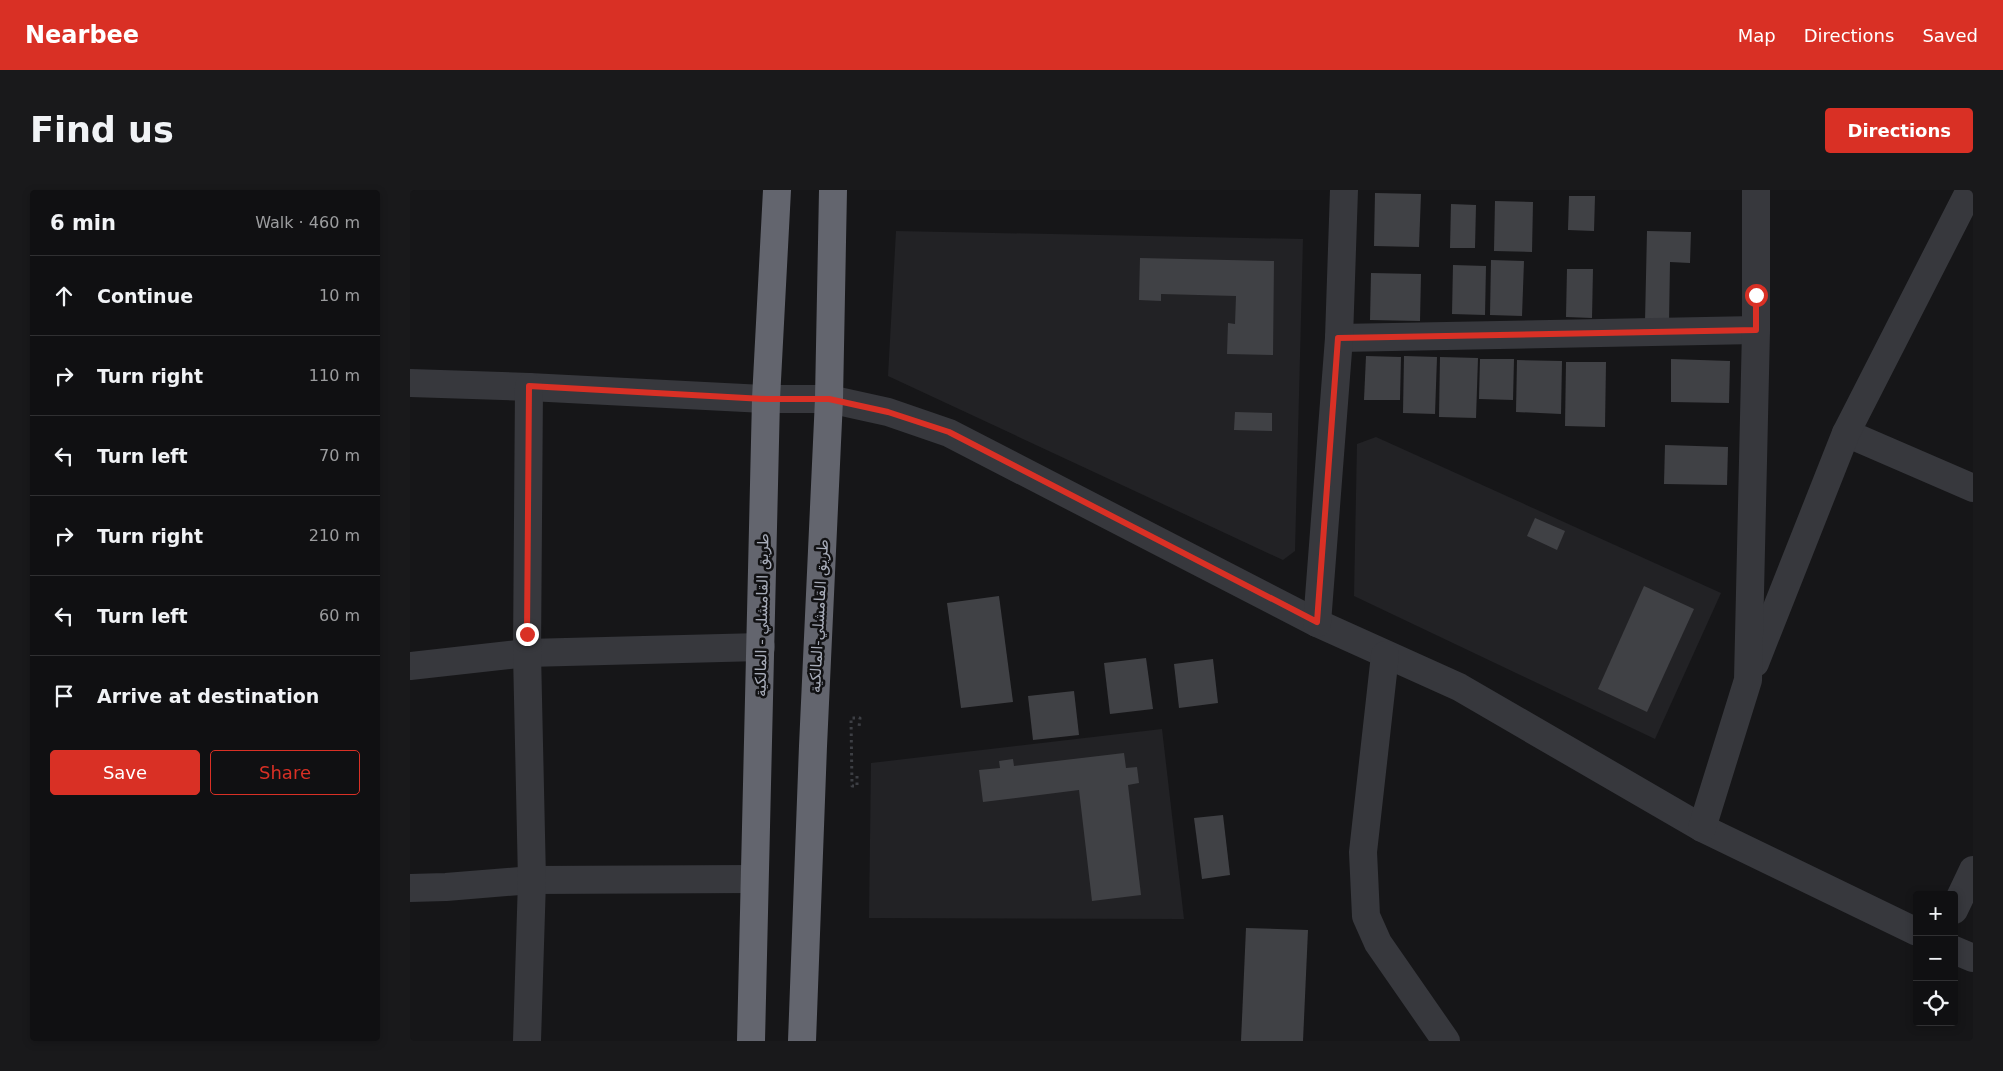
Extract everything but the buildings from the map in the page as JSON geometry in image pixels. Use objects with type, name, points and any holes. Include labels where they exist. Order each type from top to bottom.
[{"type":"highway","name":"طريق القامشلي - المالكية","points":[[751,1041],[754,879],[762,647],[766,399],[777,190]]},
{"type":"highway","name":"طريق القامشلي-المالكية","points":[[802,1041],[829,399],[833,190]]},
{"type":"street","points":[[1317,622],[1338,338],[1344,190]]},
{"type":"street","points":[[1748,680],[1756,330],[1756,190]]},
{"type":"street","points":[[1702,828],[1748,680],[1846,433],[1970,190]]},
{"type":"street","points":[[1338,338],[1756,330]]},
{"type":"street","points":[[410,383],[529,386],[766,399],[829,399],[888,412],[949,432],[1317,622],[1385,655],[1459,686],[1702,828],[1913,930]]},
{"type":"street","points":[[527,1041],[532,880],[527,653],[529,386]]},
{"type":"street","points":[[1846,433],[1973,488]]},
{"type":"street","points":[[410,666],[527,653],[762,647]]},
{"type":"street","points":[[1385,655],[1363,852],[1366,916],[1378,943],[1446,1041]]},
{"type":"street","points":[[1958,902],[1973,870]]},
{"type":"street","points":[[410,888],[532,880],[754,879]]},
{"type":"street","points":[[1958,952],[1973,958]]},
{"type":"path","points":[[857,776],[857,786],[852,786],[852,718],[860,718],[859,727]]},
{"type":"shaded area","points":[[896,231],[1303,239],[1295,551],[1283,560],[888,376]]},
{"type":"shaded area","points":[[1376,437],[1721,593],[1655,739],[1354,596],[1357,444]]},
{"type":"shaded area","points":[[1162,729],[1184,919],[869,918],[871,763]]},
{"type":"route","points":[[527,634],[529,386],[766,399],[829,399],[888,412],[949,432],[1317,622],[1338,338],[1756,330],[1756,295]]}]
